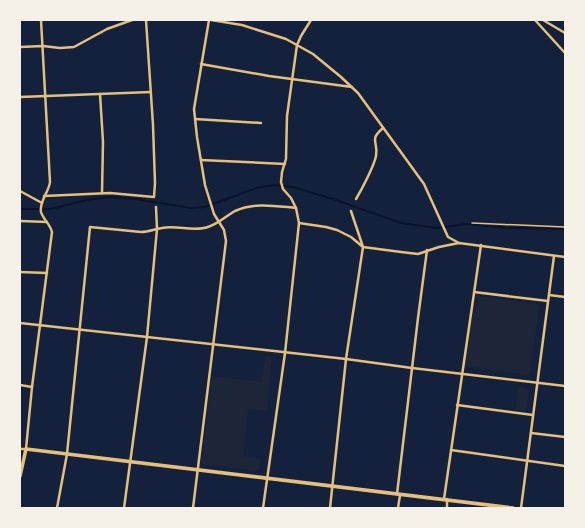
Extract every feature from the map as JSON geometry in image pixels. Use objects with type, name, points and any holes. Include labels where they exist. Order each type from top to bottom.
[{"type":"street","points":[[20,476],[26,450],[32,387],[52,232],[41,212],[44,196],[50,186],[50,182],[41,20]]},
{"type":"street","points":[[20,46],[60,48],[74,47],[107,29],[132,20]]},
{"type":"street","points":[[44,196],[102,193],[134,194],[154,197],[151,92],[146,20]]},
{"type":"street","points":[[193,508],[226,241],[224,230],[212,209],[210,202],[201,160],[195,119],[195,101],[210,20],[255,29],[286,39],[323,62],[358,93],[424,184],[448,237],[459,244]]},
{"type":"street","points":[[264,508],[285,353],[299,223],[296,208],[283,189],[282,182],[287,143],[287,116],[297,45],[311,20]]},
{"type":"street","points":[[534,20],[565,53]]},
{"type":"street","points":[[543,20],[565,33]]},
{"type":"street","points":[[201,64],[352,88]]},
{"type":"street","points":[[20,97],[151,92]]},
{"type":"street","points":[[100,94],[103,142],[102,193]]},
{"type":"street","points":[[195,119],[261,122]]},
{"type":"street","points":[[356,199],[376,155],[375,137],[383,128]]},
{"type":"street","points":[[201,160],[285,164]]},
{"type":"street","points":[[20,191],[42,204]]},
{"type":"street","points":[[57,508],[67,454],[90,227],[141,232],[149,232],[169,227],[206,228],[240,209],[269,205],[296,208]]},
{"type":"street","points":[[124,508],[147,337],[157,229],[156,207]]},
{"type":"street","points":[[330,508],[334,486],[346,359],[363,247],[351,211]]},
{"type":"street","points":[[20,221],[47,222]]},
{"type":"street","points":[[299,223],[337,230],[351,237],[363,247],[418,254],[427,250],[459,244],[565,257]]},
{"type":"street","points":[[447,508],[446,499],[451,450],[481,246]]},
{"type":"street","points":[[398,508],[398,494],[412,368],[427,250]]},
{"type":"street","points":[[521,508],[554,256]]},
{"type":"street","points":[[20,272],[47,273]]},
{"type":"street","points":[[474,292],[548,301]]},
{"type":"street","points":[[549,295],[565,297]]},
{"type":"street","points":[[20,324],[80,329],[346,359],[565,386]]},
{"type":"street","points":[[20,385],[32,387]]},
{"type":"street","points":[[457,405],[533,415]]},
{"type":"street","points":[[531,433],[565,437]]},
{"type":"street","points":[[20,449],[198,469],[513,508]]},
{"type":"street","points":[[451,450],[565,466]]},
{"type":"lane","points":[[472,223],[565,227]]},
{"type":"shaded area","points":[[479,296],[540,305],[529,375],[464,366],[473,313],[476,312]]},
{"type":"shaded area","points":[[265,356],[272,357],[267,411],[248,409],[243,456],[261,459],[259,471],[202,464],[211,376],[262,382]]},
{"type":"shaded area","points":[[518,387],[528,389],[529,391],[527,409],[525,411],[516,410]]},
{"type":"waterway","points":[[20,209],[51,209],[87,200],[110,197],[135,199],[191,208],[205,207],[256,188],[274,185],[293,187],[333,199],[401,223],[436,228],[467,224],[507,228],[565,229]]}]
